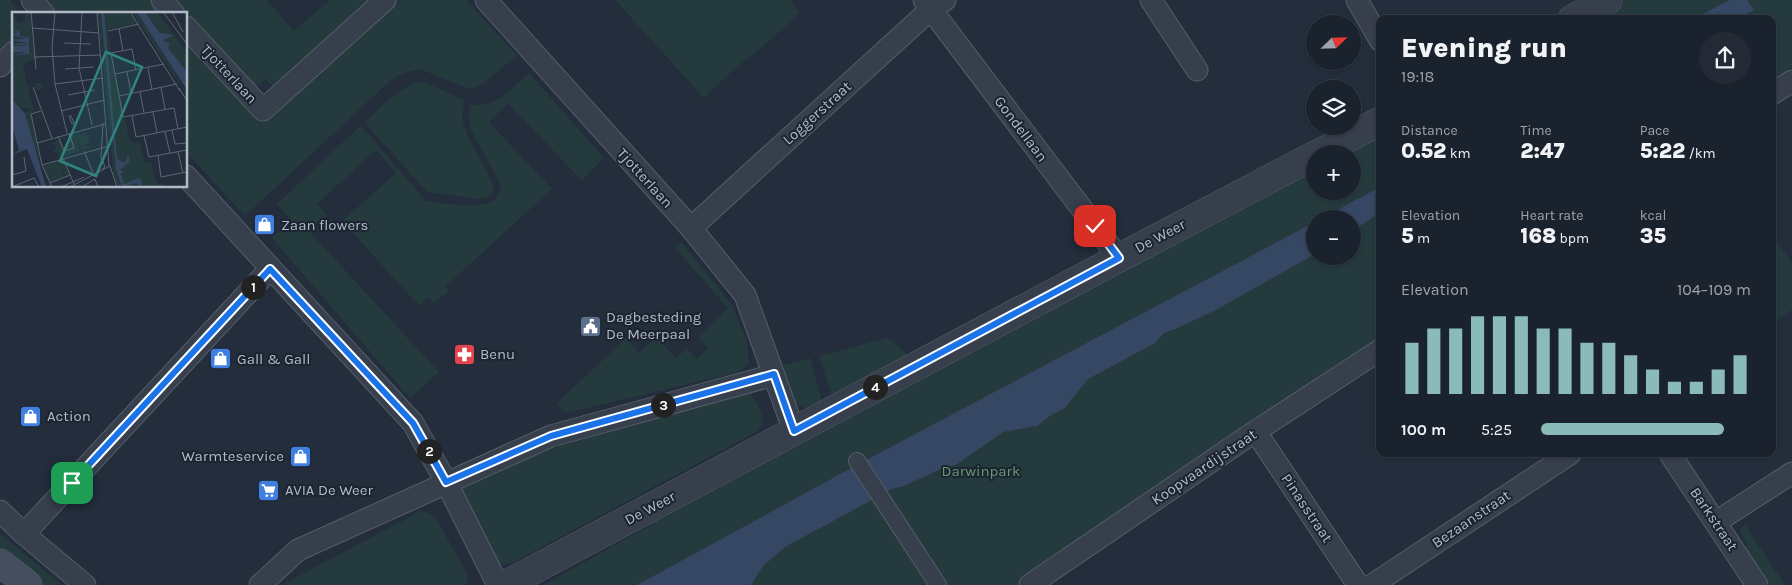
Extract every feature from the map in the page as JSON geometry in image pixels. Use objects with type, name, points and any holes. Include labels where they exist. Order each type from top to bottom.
[{"type":"main road","points":[[0,563],[28,585]]},
{"type":"street","points":[[32,0],[42,12]]},
{"type":"street","points":[[162,0],[172,12]]},
{"type":"street","name":"Tjotterlaan","points":[[188,29],[263,110],[385,0]]},
{"type":"street","name":"Tjotterlaan","points":[[486,0],[691,228],[746,295],[774,374]]},
{"type":"street","points":[[1151,0],[1197,70]]},
{"type":"street","points":[[1357,0],[1376,33]]},
{"type":"street","points":[[1580,15],[1608,0]]},
{"type":"street","name":"Loggerstraat","points":[[691,228],[933,3]]},
{"type":"street","name":"Gondellaan","points":[[933,3],[1119,258]]},
{"type":"street","points":[[0,66],[12,54]]},
{"type":"street","points":[[1776,91],[1792,81]]},
{"type":"street","name":"De Weer","points":[[1333,145],[1376,123]]},
{"type":"street","name":"De Weer","points":[[505,585],[1306,159]]},
{"type":"street","points":[[188,178],[413,423],[446,482],[498,585]]},
{"type":"street","points":[[24,534],[270,269]]},
{"type":"street","name":"Koopvaardijstraat","points":[[1030,585],[1376,353]]},
{"type":"street","points":[[260,585],[298,550],[551,436],[774,374],[794,431]]},
{"type":"street","name":"Pinasstraat","points":[[1256,432],[1358,585]]},
{"type":"street","name":"Bezaanstraat","points":[[1372,585],[1565,457]]},
{"type":"street","name":"Barkstraat","points":[[1672,457],[1758,585]]},
{"type":"street","points":[[857,461],[938,585]]},
{"type":"street","points":[[1716,522],[1792,473]]},
{"type":"street","points":[[0,511],[24,534],[85,585]]},
{"type":"green space","points":[[0,0],[10,0],[19,12],[12,12],[12,48],[0,58]]},
{"type":"green space","points":[[48,0],[155,0],[165,12],[57,12]]},
{"type":"green space","points":[[175,0],[267,0],[294,31],[330,0],[372,0],[277,90],[265,79],[255,89],[188,14],[188,12],[186,12]]},
{"type":"green space","points":[[388,0],[466,0],[517,55],[483,84],[470,89],[420,69],[403,73],[390,81],[245,216],[188,154],[188,36],[265,119]]},
{"type":"green space","points":[[615,0],[790,0],[799,12],[704,98]]},
{"type":"green space","points":[[1624,0],[1792,0],[1792,67],[1776,79],[1776,15],[1596,15]]},
{"type":"green space","points":[[529,73],[604,158],[582,181],[508,103],[489,122],[552,189],[445,287],[449,291],[434,303],[428,297],[419,306],[342,221],[396,173],[376,150],[317,204],[327,215],[309,231],[439,372],[410,398],[272,238],[291,220],[277,204],[358,128],[363,128],[426,201],[474,205],[491,201],[497,197],[501,185],[471,130],[469,118],[470,105],[488,104],[509,91]]},
{"type":"green space","points":[[422,81],[462,99],[464,103],[462,118],[466,132],[493,184],[493,194],[479,199],[427,192],[368,126],[366,121],[392,97]]},
{"type":"green space","name":"Darwinpark","points":[[1376,129],[1376,343],[1229,439],[1017,585],[544,585],[650,525],[652,522],[1306,167],[1306,200],[1361,200],[1361,145],[1347,145]]},
{"type":"green space","points":[[681,242],[732,305],[747,343],[749,362],[743,369],[735,373],[566,413],[557,403],[626,338],[639,353],[656,337],[676,358],[687,348],[697,359],[708,348],[699,338],[728,308],[675,248]]},
{"type":"green space","points":[[1776,243],[1792,263],[1792,310],[1776,321]]},
{"type":"green space","points":[[888,338],[911,357],[833,399],[819,356]]},
{"type":"green space","points":[[810,358],[823,404],[811,410],[792,402],[783,365]]},
{"type":"green space","points":[[749,393],[757,403],[761,414],[763,423],[758,431],[514,562],[504,565],[494,562],[464,499],[462,488],[500,468],[576,440]]},
{"type":"green space","points":[[421,511],[429,513],[436,518],[468,576],[466,585],[282,585]]},
{"type":"green space","points":[[1745,525],[1785,585],[1768,585],[1743,548],[1748,544],[1740,532],[1741,527]]},
{"type":"green space","points":[[0,534],[62,585],[42,585],[0,550]]},
{"type":"water","points":[[1730,0],[1747,0],[1754,10],[1745,15],[1701,15]]},
{"type":"water","points":[[1376,189],[1376,216],[1361,225],[1361,210],[1338,210],[1356,200],[1361,200],[1361,197]]},
{"type":"water","points":[[1306,227],[1306,259],[1214,311],[1164,333],[1155,343],[1088,379],[1065,408],[1051,415],[1037,426],[1003,432],[956,465],[894,488],[785,547],[763,566],[751,585],[637,585],[855,466]]},
{"type":"place","name":"Zaan flowers","points":[[265,225]]},
{"type":"place","name":"Dagbesteding De Meerpaal","points":[[590,326]]},
{"type":"place","name":"Benu","points":[[464,354]]},
{"type":"place","name":"Gall & Gall","points":[[221,359]]},
{"type":"place","name":"Action","points":[[31,416]]},
{"type":"place","name":"Warmteservice","points":[[300,456]]},
{"type":"place","name":"AVIA De Weer","points":[[269,490]]},
{"type":"route","points":[[72,483],[270,269],[413,423],[446,482],[551,436],[774,374],[794,431],[1119,258],[1095,226]]}]
